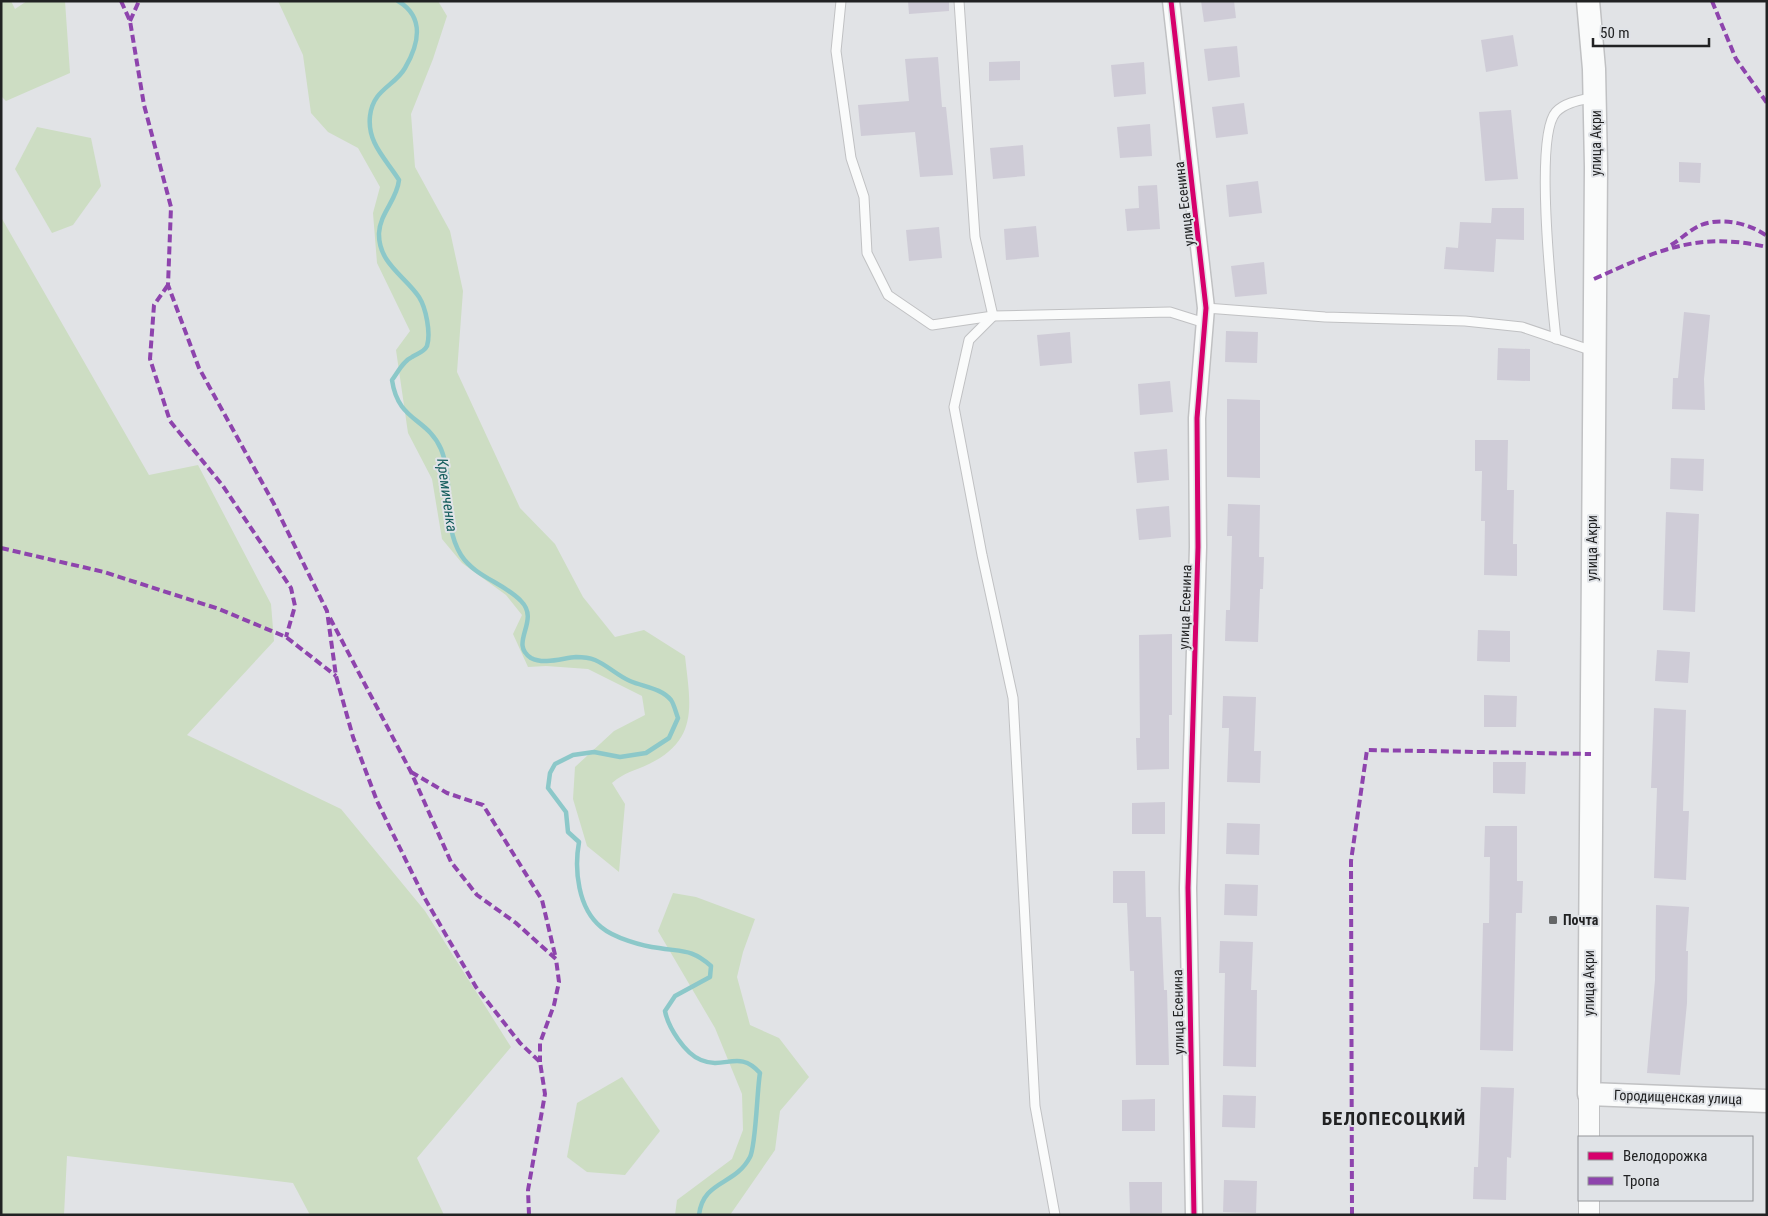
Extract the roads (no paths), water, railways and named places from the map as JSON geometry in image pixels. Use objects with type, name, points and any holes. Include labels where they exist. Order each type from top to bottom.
[{"type":"main road","name":"улица Акри","points":[[1588,1],[1595,97],[1589,1094]]},
{"type":"main road","name":"Городищенская улица","points":[[1589,1094],[1767,1101]]},
{"type":"street","name":"улица Есенина","points":[[1171,1],[1205,316],[1198,418],[1198,547],[1188,888],[1194,1215]]},
{"type":"street","points":[[1589,1094],[1589,1136]]},
{"type":"street","points":[[1589,1201],[1589,1215]]},
{"type":"lane","points":[[841,1],[836,51],[851,158],[864,197],[867,253],[888,296],[932,324],[993,316],[1170,312],[1205,316],[1465,321],[1522,327],[1594,352]]},
{"type":"lane","points":[[959,1],[975,238],[993,316]]},
{"type":"lane","points":[[1556,339],[1545,207],[1549,125],[1556,112],[1562,107],[1595,97]]},
{"type":"lane","points":[[993,316],[969,340],[954,407],[982,555],[1013,698],[1035,1106],[1055,1215]]},
{"type":"waterway","name":"Кремиченка","points":[[398,1],[407,7],[412,15],[416,23],[417,32],[414,50],[405,68],[375,100],[370,116],[371,134],[374,143],[399,180],[395,194],[382,219],[379,233],[383,253],[393,268],[413,289],[422,302],[426,314],[428,341],[426,348],[406,361],[392,380],[395,394],[406,412],[428,431],[441,449],[447,475],[451,530],[461,555],[474,569],[514,595],[526,609],[528,616],[523,639],[525,652],[531,658],[542,661],[576,657],[595,660],[626,679],[657,690],[667,696],[672,702],[678,718],[669,738],[646,753],[620,757],[594,752],[573,755],[555,764],[550,773],[548,788],[566,812],[568,832],[579,842],[577,864],[580,888],[587,910],[593,919],[607,931],[628,941],[687,952],[711,966],[710,977],[675,996],[665,1011],[670,1025],[683,1046],[701,1060],[717,1063],[745,1062],[760,1073],[754,1141],[750,1157],[744,1166],[707,1195],[699,1215]]},
{"type":"place","name":"Почта","points":[[1553,920]]},
{"type":"district","name":"БЕЛОПЕСОЦКИЙ","points":[[1394,1118]]}]
